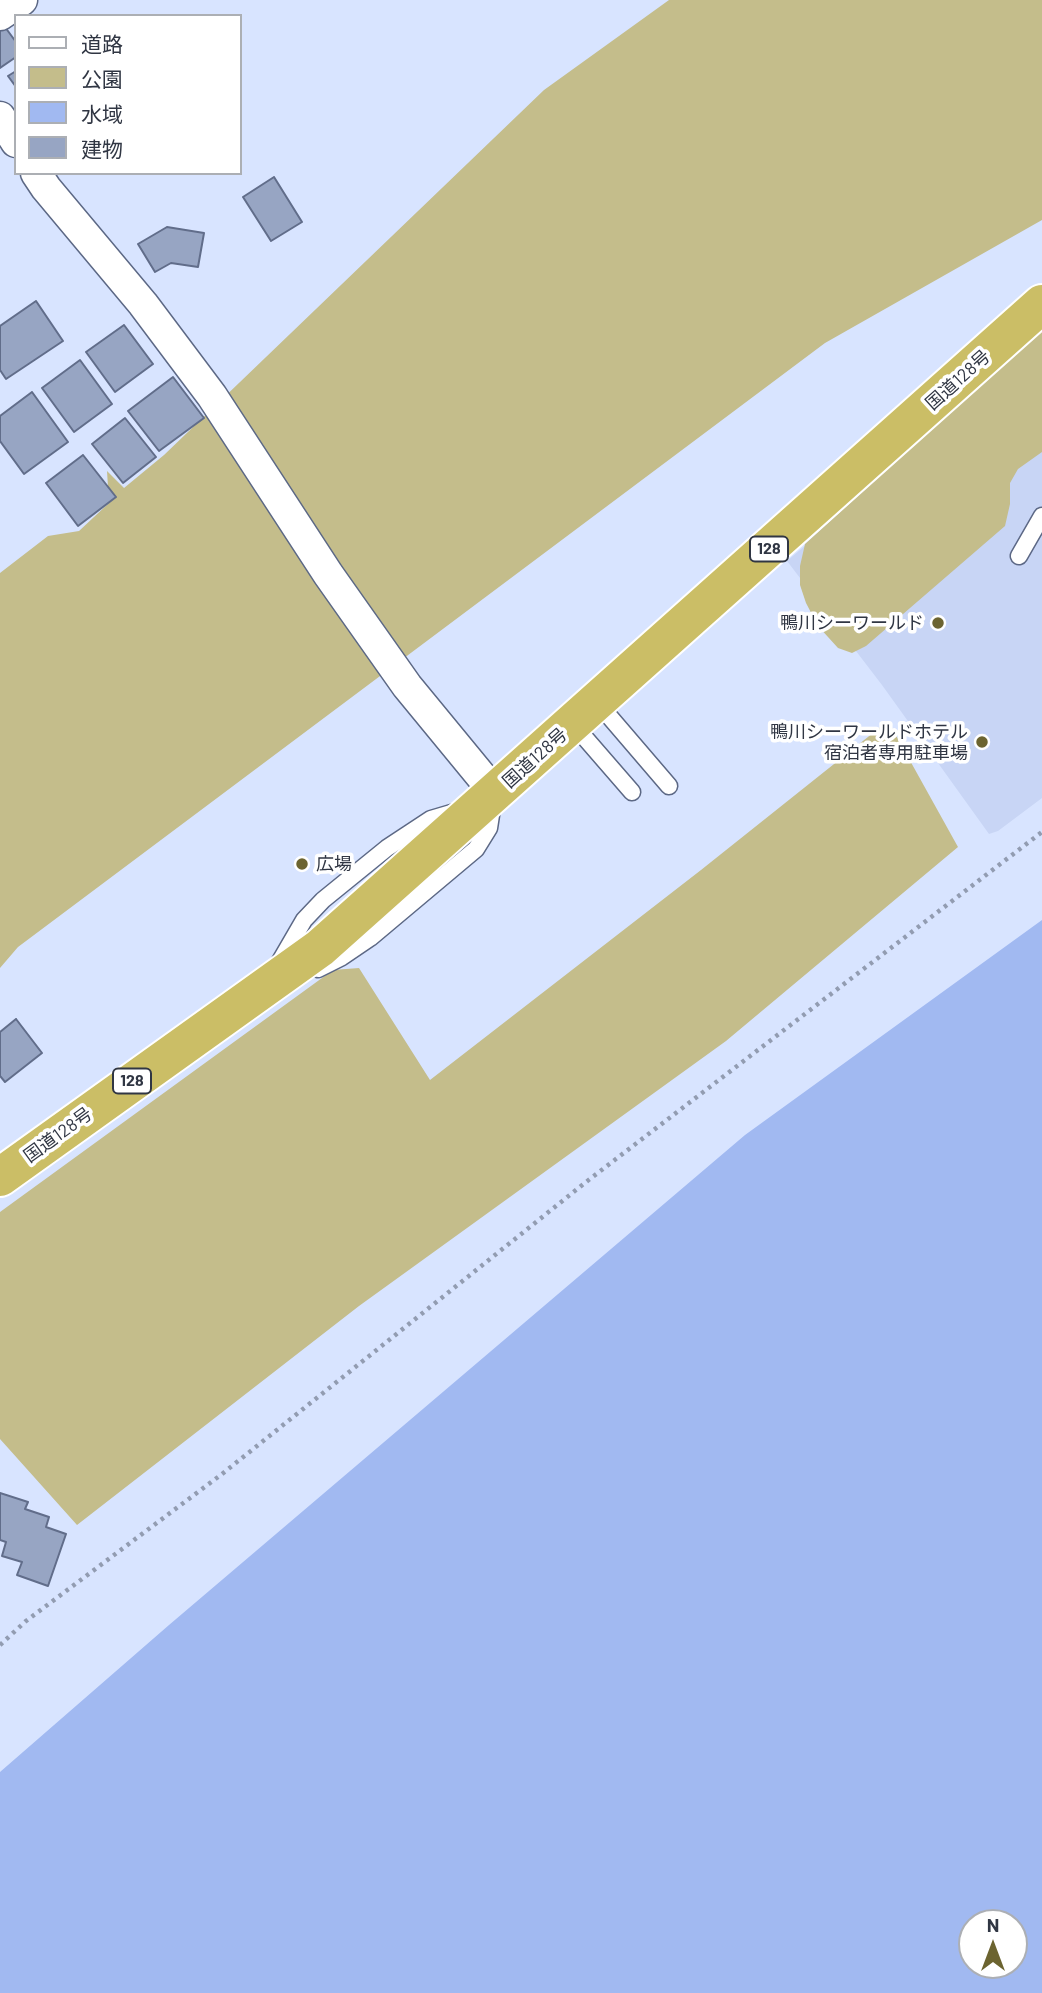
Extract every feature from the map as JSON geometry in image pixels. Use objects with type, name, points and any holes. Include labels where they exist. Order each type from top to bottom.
[{"type":"highway","name":"国道128号","points":[[0,1177],[320,948],[1042,304]]},
{"type":"street","points":[[0,15],[22,0]]},
{"type":"street","points":[[0,117],[14,139]]},
{"type":"street","points":[[37,175],[144,304],[212,396],[328,574],[407,686],[495,793]]},
{"type":"lane","points":[[1019,556],[1042,516]]},
{"type":"lane","points":[[585,713],[669,786]]},
{"type":"lane","points":[[585,713],[632,792]]},
{"type":"path","points":[[0,1645],[26,1621],[222,1474],[586,1182],[1042,832]]},
{"type":"shaded area","name":"鴨川シーワールド","points":[[1042,345],[1042,798],[998,831],[989,834],[882,685],[787,561]]},
{"type":"green space","points":[[669,0],[1042,0],[1042,220],[825,343],[18,947],[0,968],[0,573],[48,536],[79,531],[109,503],[107,471],[124,488],[164,455],[544,90]]},
{"type":"green space","points":[[1042,323],[1042,452],[1018,469],[1010,483],[1010,504],[1005,526],[866,646],[852,653],[838,648],[818,626],[800,585],[800,566],[805,544],[958,405]]},
{"type":"green space","points":[[888,721],[958,847],[726,1041],[359,1306],[77,1525],[0,1439],[0,1212],[333,970],[359,968],[430,1080]]},
{"type":"water","points":[[1042,920],[1042,1993],[0,1993],[0,1772],[745,1135]]},
{"type":"building","points":[[5,27],[14,39],[14,58],[0,68],[0,30]]},
{"type":"building","points":[[14,72],[14,84],[8,76]]},
{"type":"building","points":[[274,177],[302,222],[271,241],[243,197]]},
{"type":"building","points":[[167,227],[204,233],[198,267],[171,263],[155,272],[138,244]]},
{"type":"building","points":[[36,301],[63,341],[6,379],[0,370],[0,326]]},
{"type":"building","points":[[124,325],[153,364],[115,392],[86,352]]},
{"type":"building","points":[[80,360],[112,404],[74,432],[42,388]]},
{"type":"building","points":[[173,377],[204,418],[159,451],[128,411]]},
{"type":"building","points":[[32,392],[68,442],[24,474],[0,441],[0,416]]},
{"type":"building","points":[[125,418],[156,457],[123,483],[92,444]]},
{"type":"building","points":[[83,455],[116,497],[78,526],[46,483]]},
{"type":"building","points":[[16,1019],[42,1053],[5,1082],[0,1076],[0,1032]]},
{"type":"building","points":[[0,1493],[28,1502],[25,1509],[49,1517],[46,1527],[66,1534],[48,1586],[17,1575],[22,1562],[2,1556],[6,1542],[0,1540]]},
{"type":"place","name":"鴨川シーワールド","points":[[938,623]]},
{"type":"place","name":"鴨川シーワールドホテル 宿泊者専用駐車場","points":[[982,742]]},
{"type":"place","name":"広場","points":[[302,864]]}]
